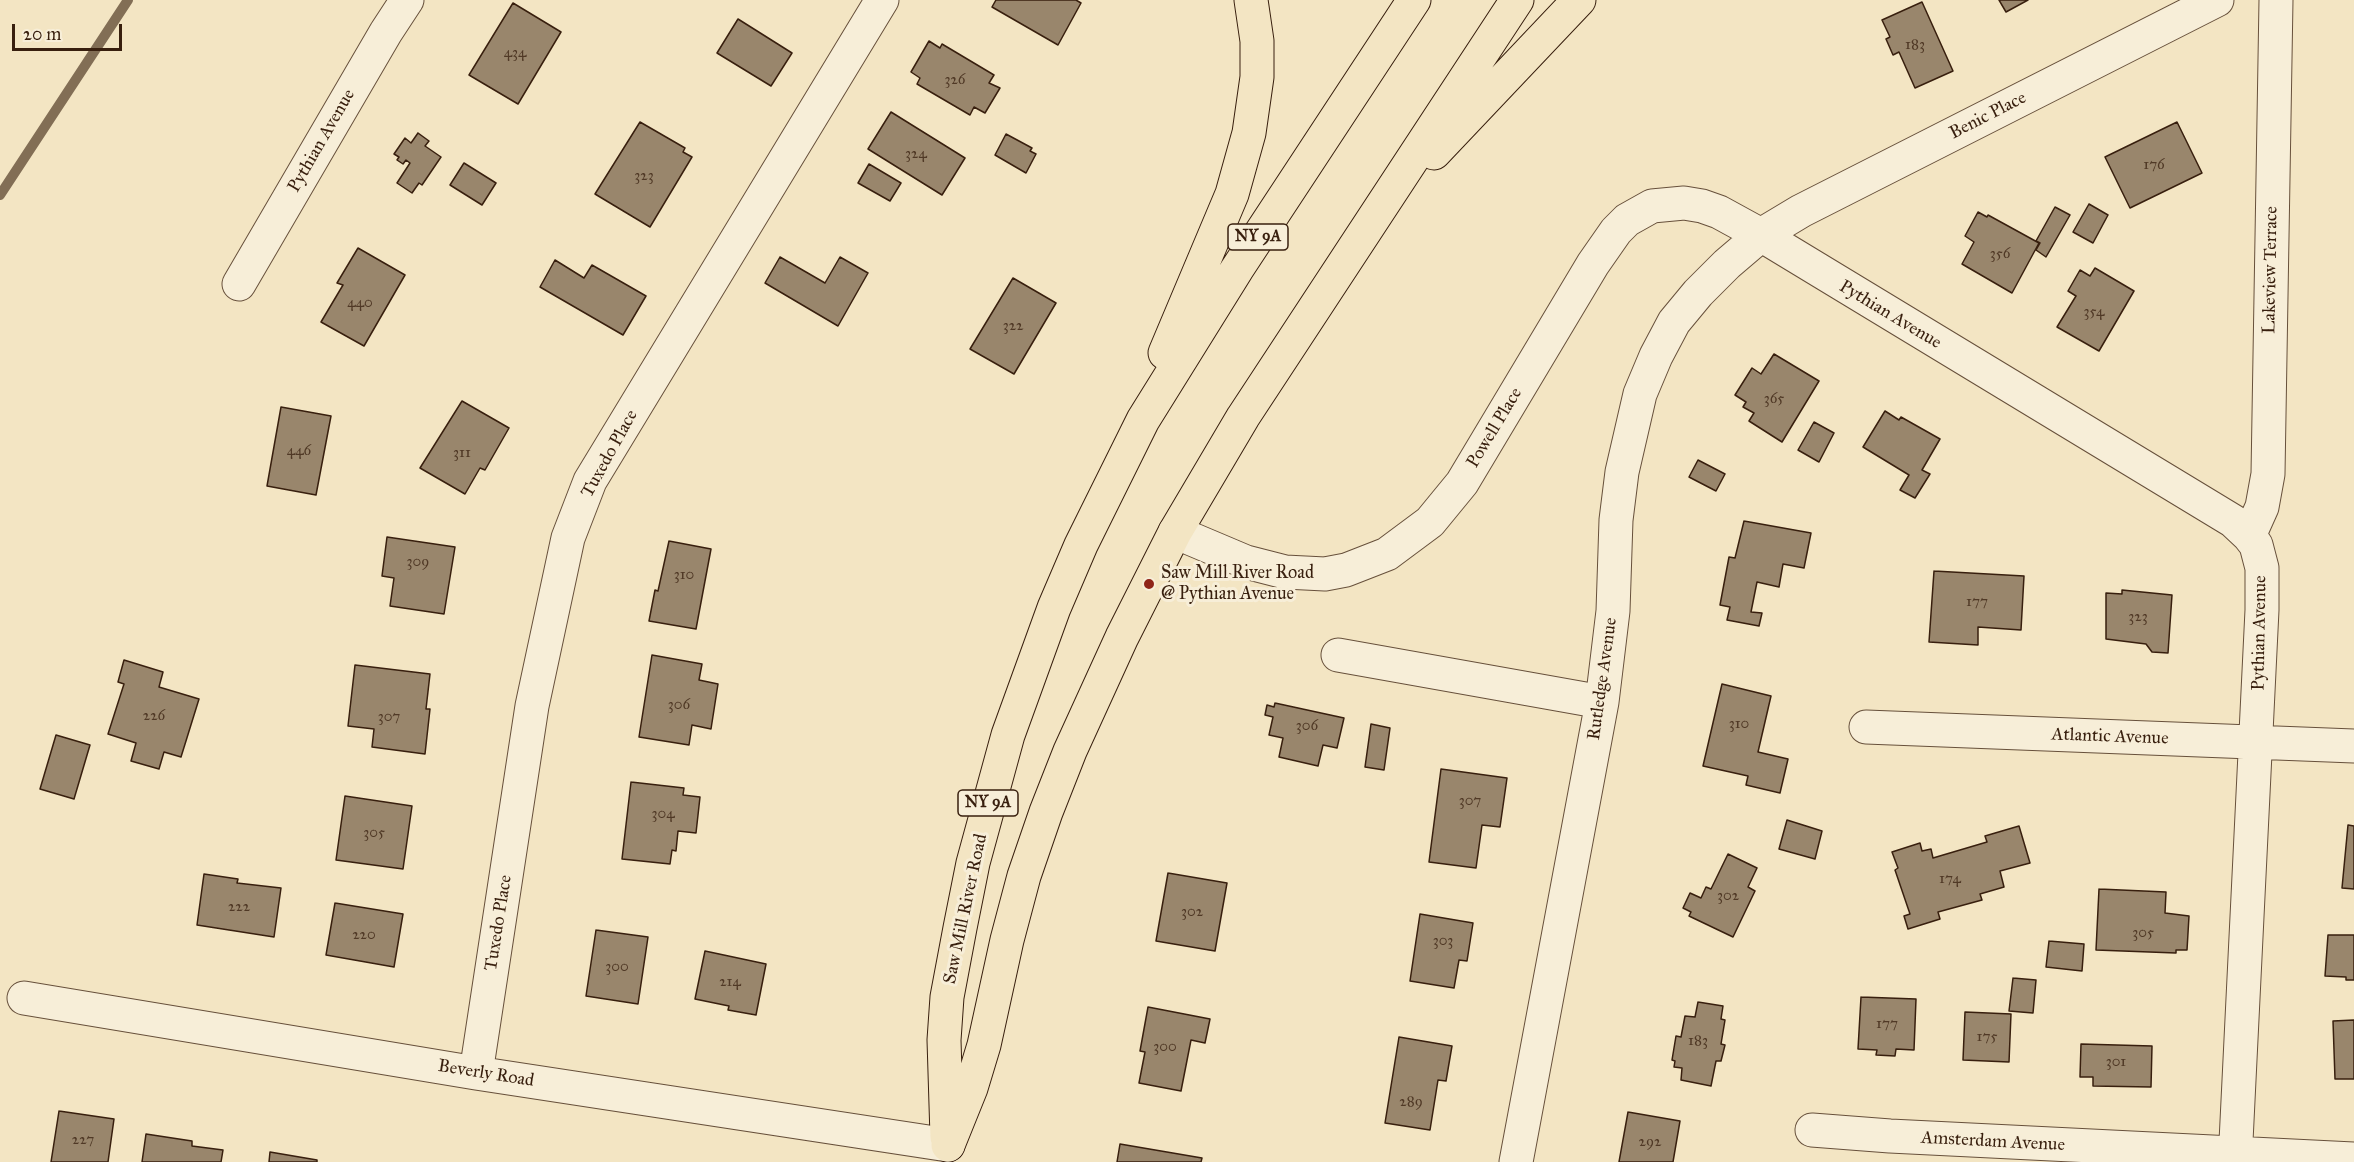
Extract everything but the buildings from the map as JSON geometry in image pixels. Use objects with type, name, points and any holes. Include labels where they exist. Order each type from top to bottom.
[{"type":"main road","points":[[1112,480],[1221,220],[1239,171],[1256,95],[1257,41],[1251,0]]},
{"type":"main road","name":"NY 9A","points":[[1112,480],[1143,420],[1210,311],[1414,0]]},
{"type":"main road","name":"NY 9A","points":[[946,1154],[971,1088],[984,1045],[1024,876],[1070,751],[1122,637],[1174,532],[1243,417],[1517,0]]},
{"type":"main road","points":[[1374,215],[1579,0]]},
{"type":"main road","name":"Saw Mill River Road","points":[[946,1154],[944,1040],[946,1008],[973,862],[1005,746],[1030,668],[1072,566],[1112,480]]},
{"type":"street","name":"Pythian Avenue","points":[[239,284],[407,0]]},
{"type":"street","name":"Tuxedo Place","points":[[476,1073],[532,706],[568,538],[590,482],[882,0]]},
{"type":"street","name":"Benic Place","points":[[1761,236],[1836,193],[2217,0]]},
{"type":"street","name":"Lakeview Terrace","points":[[2249,536],[2262,507],[2268,474],[2276,0]]},
{"type":"street","name":"Powell Place","points":[[1174,532],[1246,562],[1285,572],[1325,574],[1346,570],[1387,554],[1430,522],[1462,483],[1593,264],[1616,231],[1627,220],[1652,206],[1684,203],[1719,212],[1761,236]]},
{"type":"street","name":"Pythian Avenue","points":[[1761,236],[2216,510],[2233,521],[2249,536],[2259,556],[2263,582],[2235,1158]]},
{"type":"street","name":"Rutledge Avenue","points":[[1516,1162],[1602,702],[1613,611],[1617,520],[1622,472],[1630,431],[1640,394],[1674,322],[1698,293],[1727,264],[1761,236]]},
{"type":"street","points":[[1338,655],[1602,702]]},
{"type":"street","name":"Atlantic Avenue","points":[[1866,727],[2354,746]]},
{"type":"street","name":"Beverly Road","points":[[24,998],[946,1154]]},
{"type":"street","name":"Amsterdam Avenue","points":[[1812,1130],[2235,1158],[2354,1159]]},
{"type":"waterway","points":[[0,195],[128,0]]},
{"type":"place","name":"Saw Mill River Road @ Pythian Avenue","points":[[1149,584]]}]
